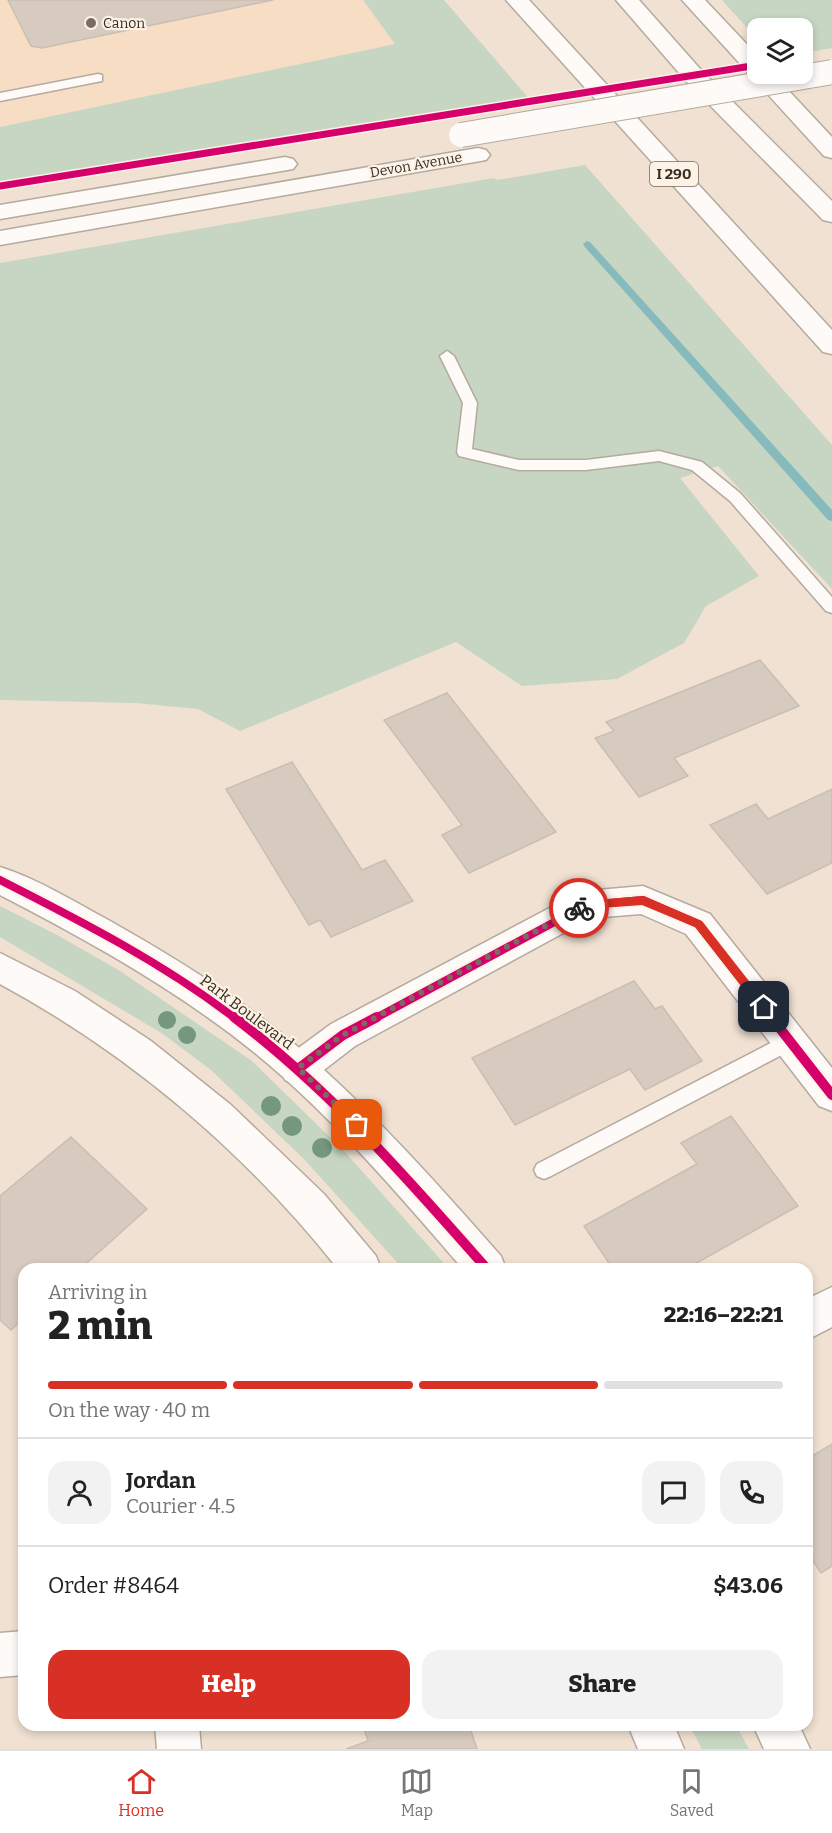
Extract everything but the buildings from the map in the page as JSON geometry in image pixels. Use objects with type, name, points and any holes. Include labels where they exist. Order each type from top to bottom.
[{"type":"main road","name":"I 290","points":[[517,0],[832,346]]},
{"type":"main road","points":[[627,0],[694,75],[832,215]]},
{"type":"main road","points":[[693,0],[747,58]]},
{"type":"main road","name":"Devon Avenue","points":[[438,139],[832,72]]},
{"type":"main road","points":[[770,84],[832,151]]},
{"type":"main road","points":[[702,117],[808,99]]},
{"type":"main road","points":[[608,133],[655,125]]},
{"type":"main road","name":"Devon Avenue","points":[[0,238],[501,151]]},
{"type":"main road","points":[[0,212],[309,160]]},
{"type":"main road","name":"Park Boulevard","points":[[0,880],[114,938],[215,1003],[298,1068],[386,1154],[482,1263]]},
{"type":"main road","points":[[298,1068],[343,1035],[585,905],[643,900],[698,924],[832,1095]]},
{"type":"main road","points":[[0,967],[63,1001],[138,1052],[218,1116],[311,1206],[358,1263]]},
{"type":"main road","points":[[813,1317],[832,1305]]},
{"type":"main road","points":[[0,1655],[18,1654]]},
{"type":"main road","points":[[178,1731],[179,1749]]},
{"type":"main road","points":[[653,1731],[662,1749]]},
{"type":"main road","points":[[778,1731],[788,1749]]},
{"type":"lane","points":[[0,97],[98,78]]},
{"type":"lane","points":[[447,356],[470,403],[464,452],[519,465],[586,465],[659,456],[697,466],[735,496],[832,607]]},
{"type":"lane","points":[[544,1170],[790,1041]]},
{"type":"shaded area","points":[[0,0],[363,0],[395,44],[0,127]]},
{"type":"green space","points":[[363,0],[444,0],[532,102],[0,190],[0,127],[395,44]]},
{"type":"green space","points":[[722,0],[832,0],[832,48],[813,51],[813,18],[747,18],[747,28]]},
{"type":"green space","points":[[585,165],[832,445],[832,589],[718,466],[680,478],[759,576],[706,606],[684,643],[617,679],[522,686],[456,642],[240,731],[198,709],[136,703],[0,700],[0,263],[494,178],[497,180]]},
{"type":"green space","points":[[0,906],[120,971],[252,1061],[345,1152],[444,1263],[398,1263],[304,1159],[211,1070],[163,1034],[0,937]]},
{"type":"green space","points":[[692,1731],[739,1731],[749,1749],[702,1749]]},
{"type":"waterway","points":[[587,244],[832,517]]},
{"type":"cycle path","points":[[0,186],[747,67]]},
{"type":"cycle path","points":[[0,880],[118,942],[156,965],[194,989],[266,1042],[300,1070],[373,1142],[482,1263]]},
{"type":"cycle path","points":[[298,1069],[343,1035],[586,905],[643,900],[698,924],[832,1095]]},
{"type":"way so far","points":[[357,1125],[298,1068],[343,1035],[579,908]]},
{"type":"place","name":"Canon","points":[[91,23]]},
{"type":"route","points":[[579,908],[585,905],[643,900],[698,924],[764,1007]]}]
